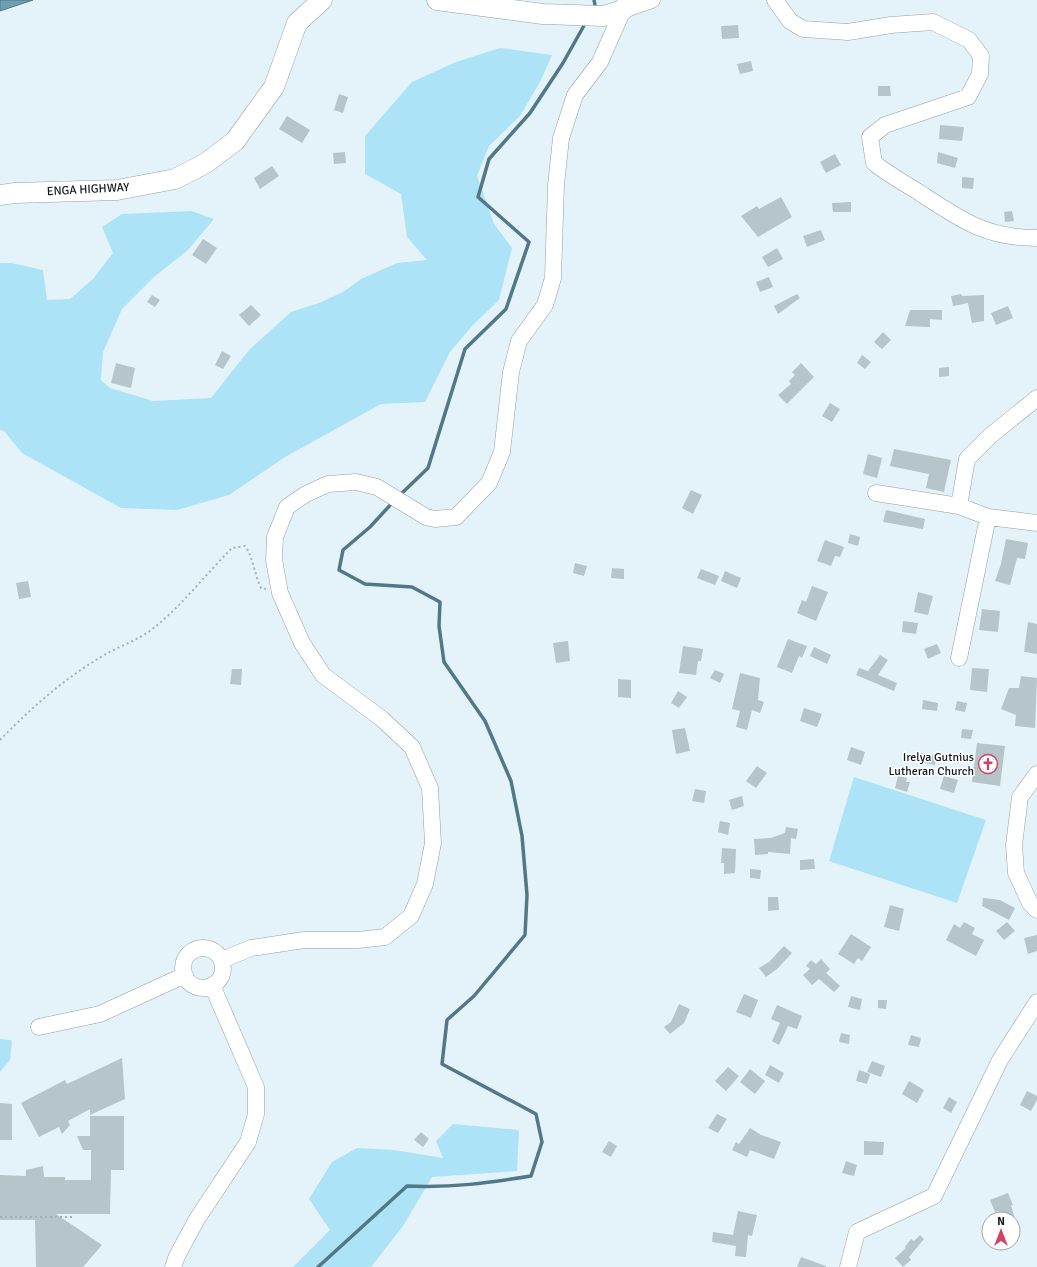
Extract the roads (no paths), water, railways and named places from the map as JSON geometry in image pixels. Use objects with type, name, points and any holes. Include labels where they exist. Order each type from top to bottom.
[{"type":"main road","name":"ENGA HIGHWAY","points":[[0,195],[15,193],[117,190],[175,179],[206,163],[235,141],[274,87],[297,23],[322,0]]},
{"type":"main road","points":[[437,0],[543,14],[604,16],[626,5]]},
{"type":"street","points":[[222,960],[251,948],[304,940],[358,940],[385,937],[411,916],[425,884],[433,843],[430,788],[412,747],[382,719],[323,675],[302,643],[280,593],[274,560],[275,537],[287,507],[306,494],[328,484],[356,482],[377,487],[426,517],[435,519],[456,517],[489,483],[502,452],[512,372],[519,341],[545,305],[553,278],[556,185],[560,138],[575,95],[600,62],[626,5],[652,0]]},
{"type":"street","points":[[775,0],[790,21],[803,29],[848,32],[891,25],[933,22],[970,40],[981,56],[980,74],[968,97],[885,125],[870,136],[874,163],[889,175],[965,222],[984,231],[1017,238],[1037,238]]},
{"type":"street","points":[[959,506],[967,460],[990,436],[1037,398]]},
{"type":"street","points":[[876,492],[959,506],[988,517],[1037,523]]},
{"type":"street","points":[[959,658],[988,517]]},
{"type":"street","points":[[1037,774],[1020,797],[1014,845],[1016,873],[1030,902],[1037,910]]},
{"type":"street","points":[[207,948],[218,954],[222,960],[223,973],[220,979],[212,985],[203,988],[197,986],[191,983],[185,975],[183,966],[185,960],[194,950],[207,948]]},
{"type":"street","points":[[39,1027],[100,1014],[185,975]]},
{"type":"street","points":[[173,1267],[177,1256],[197,1219],[248,1142],[256,1114],[256,1087],[212,985]]},
{"type":"street","points":[[848,1267],[856,1232],[934,1196],[1000,1060],[1037,1002]]},
{"type":"waterway","points":[[593,9],[595,5],[594,0]]},
{"type":"waterway","points":[[400,495],[428,468],[465,349],[506,309],[529,242],[478,197],[489,159],[530,113],[563,63],[586,22]]},
{"type":"waterway","points":[[318,1267],[407,1186],[470,1184],[531,1176],[542,1142],[536,1114],[442,1064],[447,1020],[474,996],[525,935],[527,895],[522,836],[511,781],[485,721],[444,662],[439,626],[440,602],[412,587],[365,584],[339,570],[343,550],[370,527],[393,502]]},
{"type":"place","name":"Irelya Gutnius Lutheran Church","points":[[988,764]]}]
